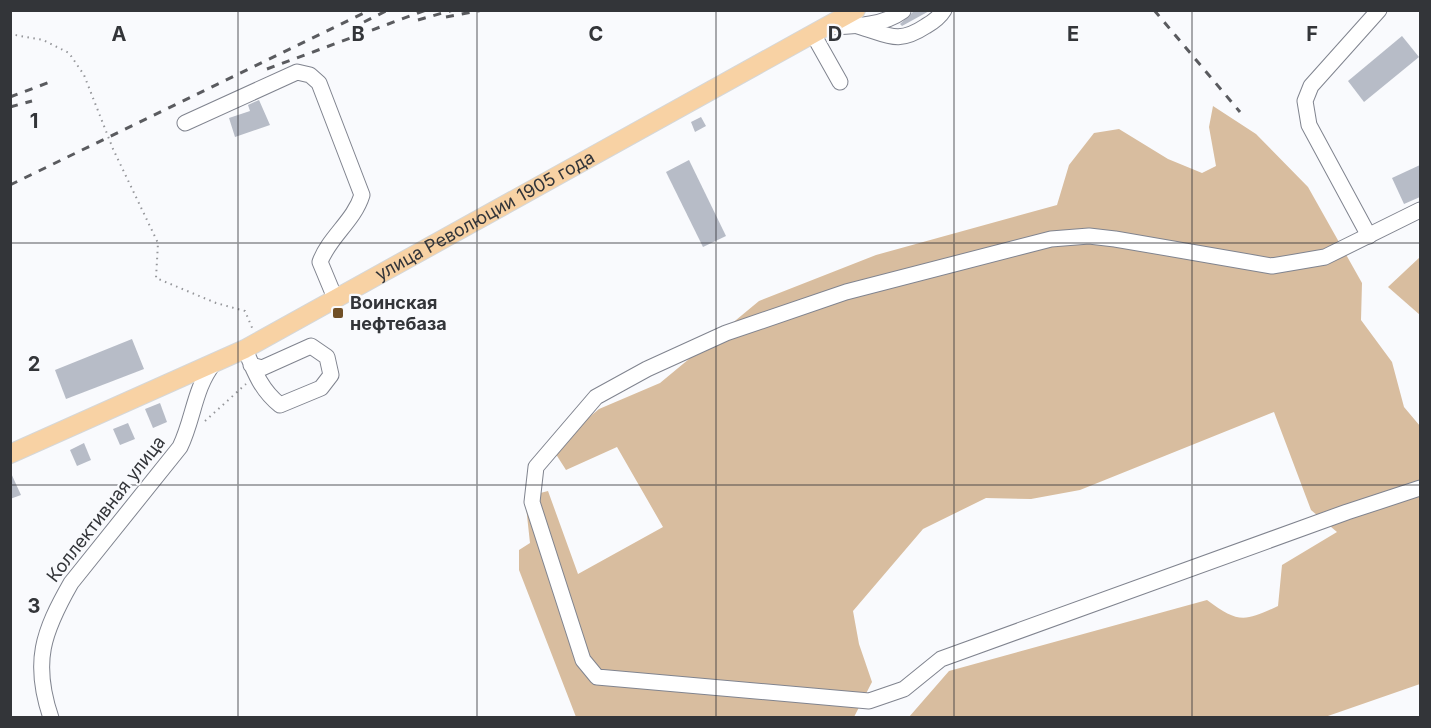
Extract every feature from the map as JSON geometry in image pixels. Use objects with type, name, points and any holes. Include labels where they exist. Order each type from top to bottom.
[{"type":"main road","name":"улица Революции 1905 года","points":[[10,454],[214,363],[252,357],[335,298],[820,31],[857,18]]},
{"type":"street","points":[[857,18],[898,38],[909,37],[940,17],[944,10]]},
{"type":"street","points":[[1369,236],[1309,125],[1305,102],[1311,86],[1378,10]]},
{"type":"street","points":[[857,18],[885,20],[903,11]]},
{"type":"street","points":[[820,31],[840,82]]},
{"type":"street","points":[[185,123],[297,72],[310,75],[319,83],[362,195],[352,215],[324,251],[320,262],[335,298]]},
{"type":"street","points":[[1420,210],[1325,257],[1272,266],[1089,236],[1051,239],[846,292],[726,333],[647,369],[596,397],[536,467],[532,502],[583,660],[597,677],[869,701],[904,689],[941,659],[1336,516],[1420,488]]},
{"type":"street","points":[[311,346],[327,357],[331,375],[321,388],[280,405],[266,394],[252,357],[262,368],[311,346]]},
{"type":"street","name":"Коллективная улица","points":[[47,716],[40,654],[57,607],[71,583],[180,447],[187,432],[203,376],[214,363]]},
{"type":"street","points":[[184,376],[197,392]]},
{"type":"path","points":[[10,37],[15,35],[43,40],[69,53],[84,75],[113,149],[158,243],[156,278],[216,303],[245,310],[252,357],[205,421]]},
{"type":"shaded area","points":[[1213,106],[1256,134],[1308,187],[1362,283],[1361,320],[1392,362],[1404,407],[1420,426],[1420,684],[1325,717],[909,717],[949,671],[1207,600],[1226,613],[1241,618],[1257,615],[1278,606],[1282,565],[1337,532],[1311,510],[1274,412],[1080,490],[1031,499],[986,498],[923,529],[853,611],[859,644],[872,682],[854,717],[576,717],[519,570],[519,550],[530,543],[525,497],[548,491],[578,574],[663,527],[617,447],[566,470],[552,448],[599,409],[660,383],[759,301],[876,255],[1057,205],[1069,165],[1094,133],[1119,129],[1168,159],[1202,173],[1216,166],[1209,127]]},
{"type":"shaded area","points":[[1420,257],[1420,315],[1388,287]]},
{"type":"building","points":[[915,10],[931,10],[902,26],[900,24]]},
{"type":"building","points":[[1402,36],[1419,57],[1364,102],[1348,81]]},
{"type":"building","points":[[259,100],[270,125],[235,137],[229,118],[250,111],[248,105]]},
{"type":"building","points":[[701,117],[706,126],[695,132],[691,122]]},
{"type":"building","points":[[689,160],[726,236],[703,247],[666,172]]},
{"type":"building","points":[[1420,165],[1420,197],[1404,204],[1392,178]]},
{"type":"building","points":[[132,339],[144,369],[66,399],[55,370]]},
{"type":"building","points":[[160,403],[167,422],[153,428],[145,409]]},
{"type":"building","points":[[128,423],[135,439],[120,445],[113,429]]},
{"type":"building","points":[[84,443],[91,460],[77,466],[70,450]]},
{"type":"building","points":[[10,471],[21,495],[10,499]]},
{"type":"railway","points":[[10,185],[370,10]]},
{"type":"railway","points":[[364,22],[388,10]]},
{"type":"railway","points":[[267,69],[426,10]]},
{"type":"railway","points":[[418,20],[453,10]]},
{"type":"railway","points":[[446,17],[483,10]]},
{"type":"railway","points":[[1154,10],[1240,112]]},
{"type":"railway","points":[[10,97],[50,82]]},
{"type":"railway","points":[[10,107],[32,101]]},
{"type":"place","name":"Воинская нефтебаза","points":[[338,313]]}]
